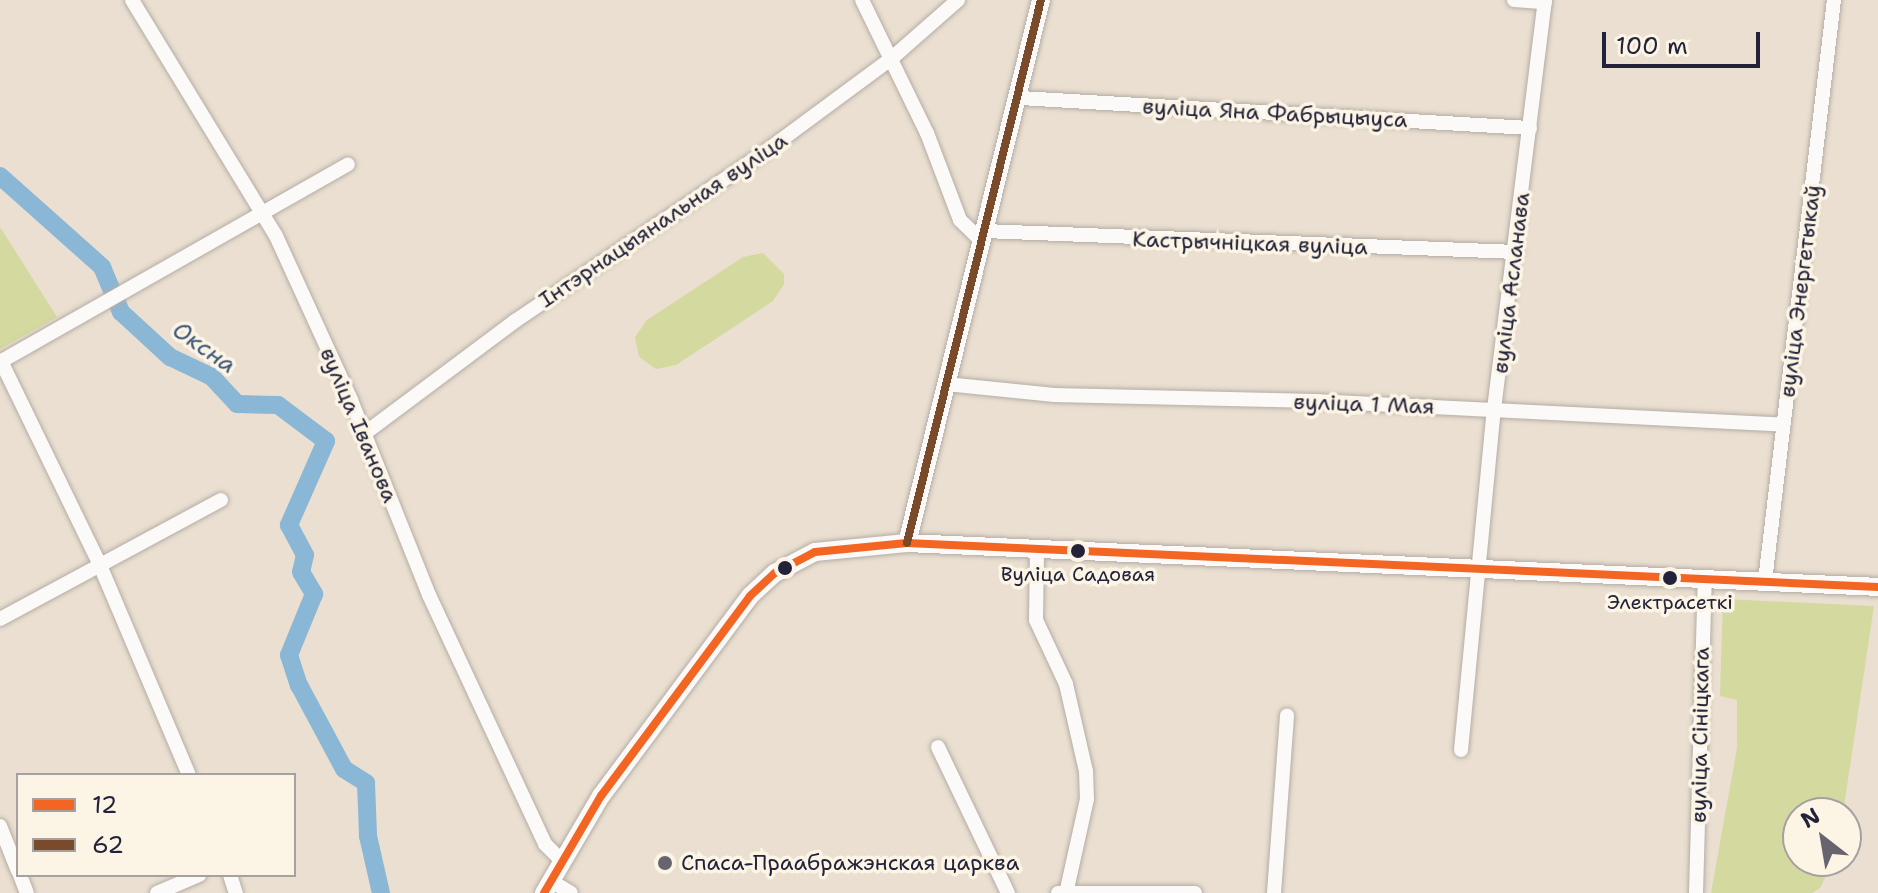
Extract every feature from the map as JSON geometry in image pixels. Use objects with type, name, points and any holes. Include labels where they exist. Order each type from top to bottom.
[{"type":"main road","points":[[907,543],[1020,98],[1041,0]]},
{"type":"main road","points":[[548,887],[601,796],[762,584],[815,552],[907,543],[1481,566],[1878,587]]},
{"type":"street","name":"вуліца Іванова","points":[[132,0],[263,216],[364,434],[429,595],[540,835],[561,860]]},
{"type":"street","points":[[862,0],[892,58],[960,220],[983,236]]},
{"type":"street","name":"Інтэрнацыянальная вуліца","points":[[364,434],[515,321],[769,149],[892,58],[958,0]]},
{"type":"street","points":[[1514,0],[1545,1]]},
{"type":"street","name":"вуліца Энергетыкаў","points":[[1765,581],[1834,0]]},
{"type":"street","name":"вуліца Асланава","points":[[1461,750],[1494,409],[1545,1]]},
{"type":"street","name":"вуліца Яна Фабрыцыуса","points":[[1020,98],[1530,128]]},
{"type":"street","points":[[188,773],[99,563],[1,362],[263,216],[348,164]]},
{"type":"street","name":"Кастрычніцкая вуліца","points":[[983,236],[1516,252]]},
{"type":"street","name":"вуліца 1 Мая","points":[[946,384],[1054,395],[1494,409],[1783,425]]},
{"type":"street","points":[[0,619],[221,500]]},
{"type":"street","points":[[1037,550],[1036,620],[1066,684],[1086,771],[1087,799],[1062,891],[1195,893]]},
{"type":"street","name":"вуліца Сініцкага","points":[[1696,893],[1705,577]]},
{"type":"street","points":[[1274,893],[1287,715]]},
{"type":"street","points":[[938,747],[1008,893]]},
{"type":"street","points":[[0,826],[16,866]]},
{"type":"street","points":[[157,893],[194,877]]},
{"type":"street","points":[[548,887],[571,893]]},
{"type":"green space","points":[[0,227],[57,317],[0,349]]},
{"type":"green space","points":[[763,253],[784,274],[784,284],[773,301],[676,365],[656,369],[639,357],[635,337],[647,320],[743,257]]},
{"type":"green space","points":[[1723,599],[1874,606],[1845,797],[1782,797],[1782,877],[1825,877],[1820,888],[1812,893],[1711,893],[1737,748],[1737,700],[1720,696]]},
{"type":"waterway","name":"Оксна","points":[[0,176],[102,267],[121,312],[170,357],[212,377],[237,404],[278,405],[326,441],[289,525],[305,555],[301,572],[314,594],[289,655],[299,685],[344,769],[366,783],[368,836],[381,893]]},
{"type":"transit line","name":"62","points":[[907,543],[1041,0]]},
{"type":"transit line","name":"12","points":[[544,893],[601,796],[750,596],[775,573],[815,552],[907,543],[1878,587]]},
{"type":"place","name":"Вуліца Садовая","points":[[1078,551]]},
{"type":"place","name":"Электрасеткі","points":[[1670,578]]},
{"type":"place","name":"Спаса-Праабражэнская царква","points":[[665,863]]}]
